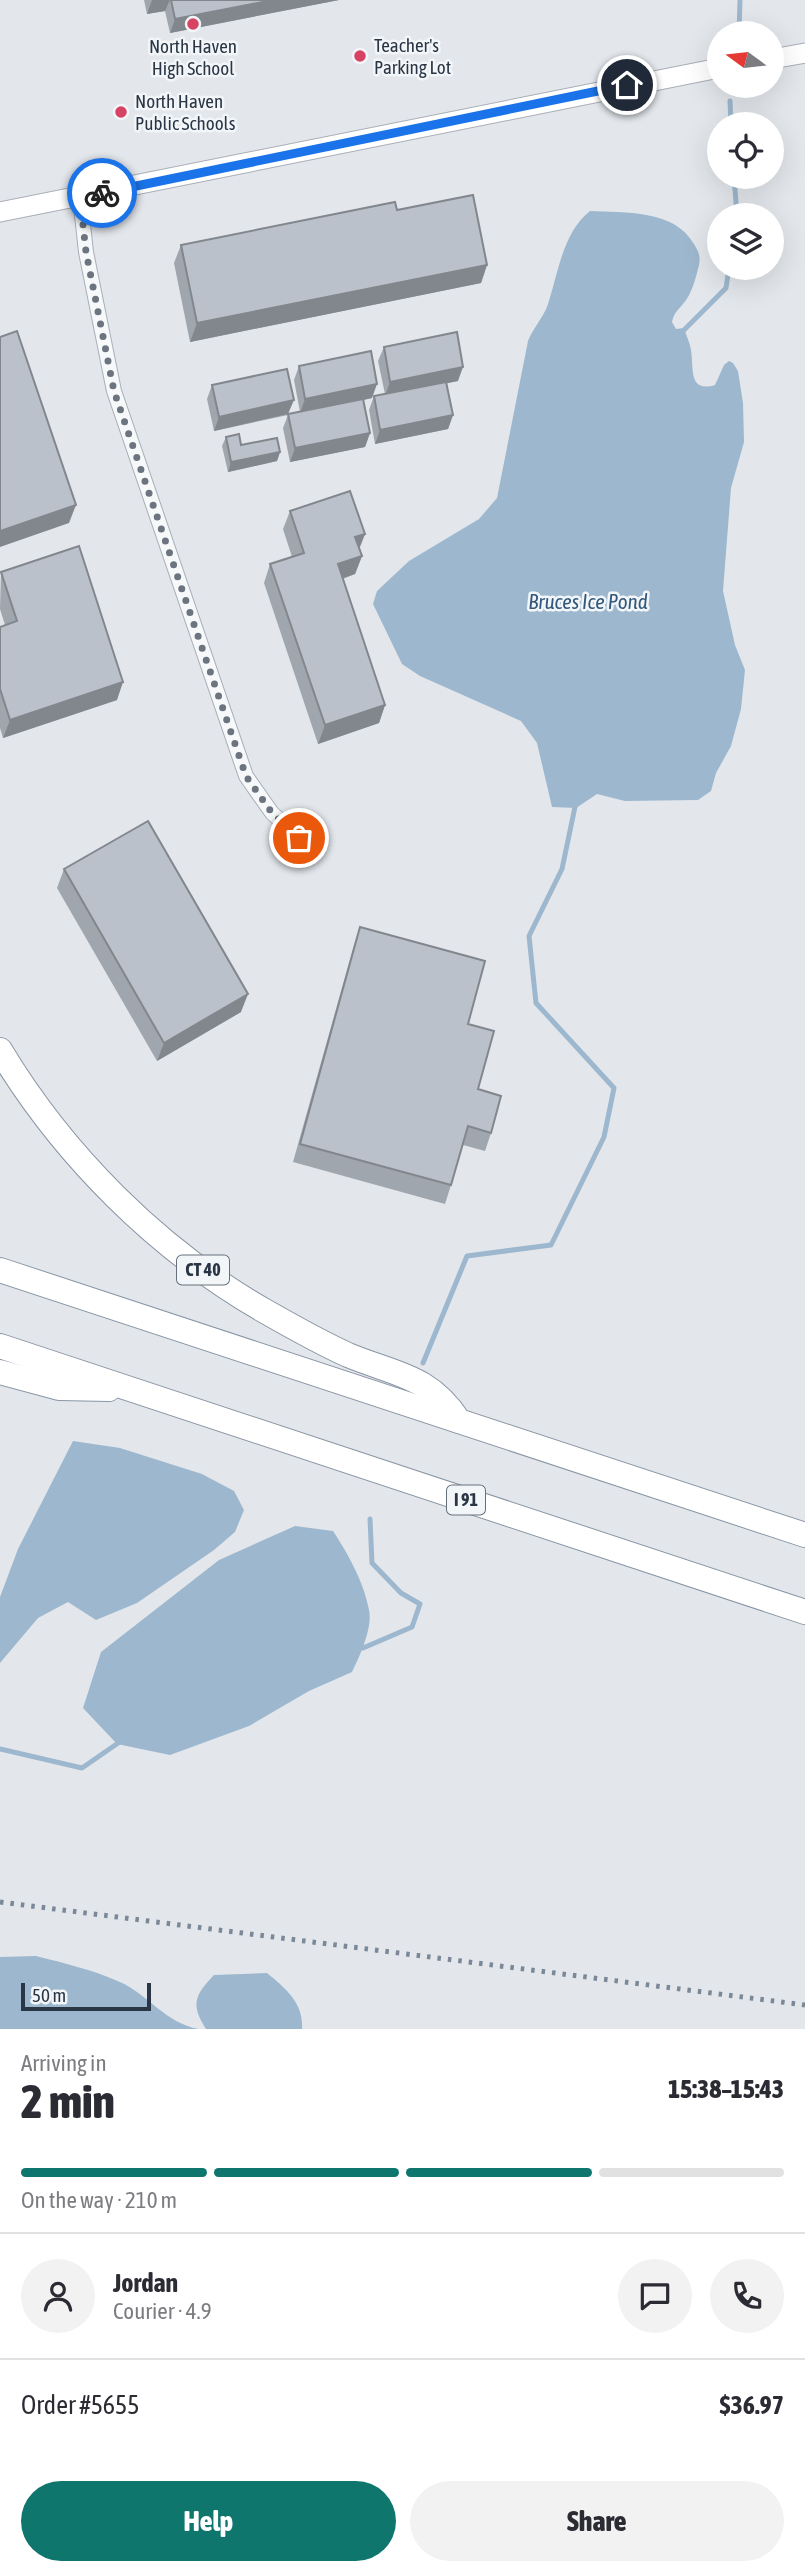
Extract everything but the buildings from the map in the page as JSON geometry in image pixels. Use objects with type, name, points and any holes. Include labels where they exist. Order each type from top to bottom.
[{"type":"highway","name":"CT 40","points":[[0,1050],[31,1098],[73,1150],[127,1207],[180,1253],[240,1296],[307,1335],[426,1385],[443,1399],[459,1421]]},
{"type":"highway","points":[[0,1270],[805,1535]]},
{"type":"highway","name":"I 91","points":[[0,1346],[805,1612]]},
{"type":"highway","points":[[0,1372],[59,1388],[127,1388]]},
{"type":"street","points":[[784,57],[805,53]]},
{"type":"street","points":[[0,212],[707,70]]},
{"type":"street","points":[[80,197],[86,252],[114,391],[246,776],[272,813],[299,838]]},
{"type":"water","name":"Bruces Ice Pond","points":[[590,211],[648,215],[674,224],[685,233],[698,251],[699,262],[690,292],[672,322],[676,329],[684,328],[694,377],[700,385],[715,385],[724,365],[729,361],[738,371],[743,403],[744,442],[731,488],[723,591],[735,645],[745,670],[741,709],[731,746],[716,773],[711,791],[698,800],[625,801],[597,794],[576,808],[552,807],[537,743],[521,721],[420,676],[402,664],[373,604],[377,591],[409,561],[479,519],[497,498],[528,341],[547,307],[567,243],[573,231]]},
{"type":"water","points":[[73,1441],[120,1448],[202,1474],[234,1491],[244,1510],[235,1532],[214,1550],[137,1603],[96,1620],[68,1602],[38,1618],[0,1663],[0,1597],[18,1549]]},
{"type":"water","points":[[295,1526],[333,1531],[359,1579],[370,1617],[362,1650],[352,1672],[309,1691],[249,1726],[170,1755],[117,1744],[83,1708],[101,1652],[219,1560]]},
{"type":"water","points":[[36,1956],[89,1970],[120,1982],[176,2021],[199,2029],[0,2029],[0,1957]]},
{"type":"water","points":[[267,1973],[287,1990],[297,2004],[302,2029],[206,2029],[196,2006],[202,1988],[214,1975]]},
{"type":"waterway","points":[[739,21],[740,0]]},
{"type":"waterway","points":[[730,101],[730,112]]},
{"type":"waterway","points":[[735,189],[736,203]]},
{"type":"waterway","points":[[681,333],[726,288],[727,280]]},
{"type":"waterway","points":[[423,1363],[467,1256],[551,1245],[604,1137],[614,1088],[536,1003],[529,936],[562,869],[576,802]]},
{"type":"waterway","points":[[357,1648],[363,1648],[412,1627],[420,1604],[401,1593],[372,1563],[370,1519]]},
{"type":"waterway","points":[[0,1749],[82,1768],[121,1741]]},
{"type":"railway","points":[[0,1902],[805,2005]]},
{"type":"way so far","points":[[102,193],[80,197],[86,252],[114,391],[246,776],[272,813],[299,838]]},
{"type":"place","name":"North Haven High School","points":[[193,24]]},
{"type":"place","name":"Teacher's Parking Lot","points":[[360,56]]},
{"type":"place","name":"North Haven Public Schools","points":[[121,112]]},
{"type":"route","points":[[102,193],[627,85]]}]
